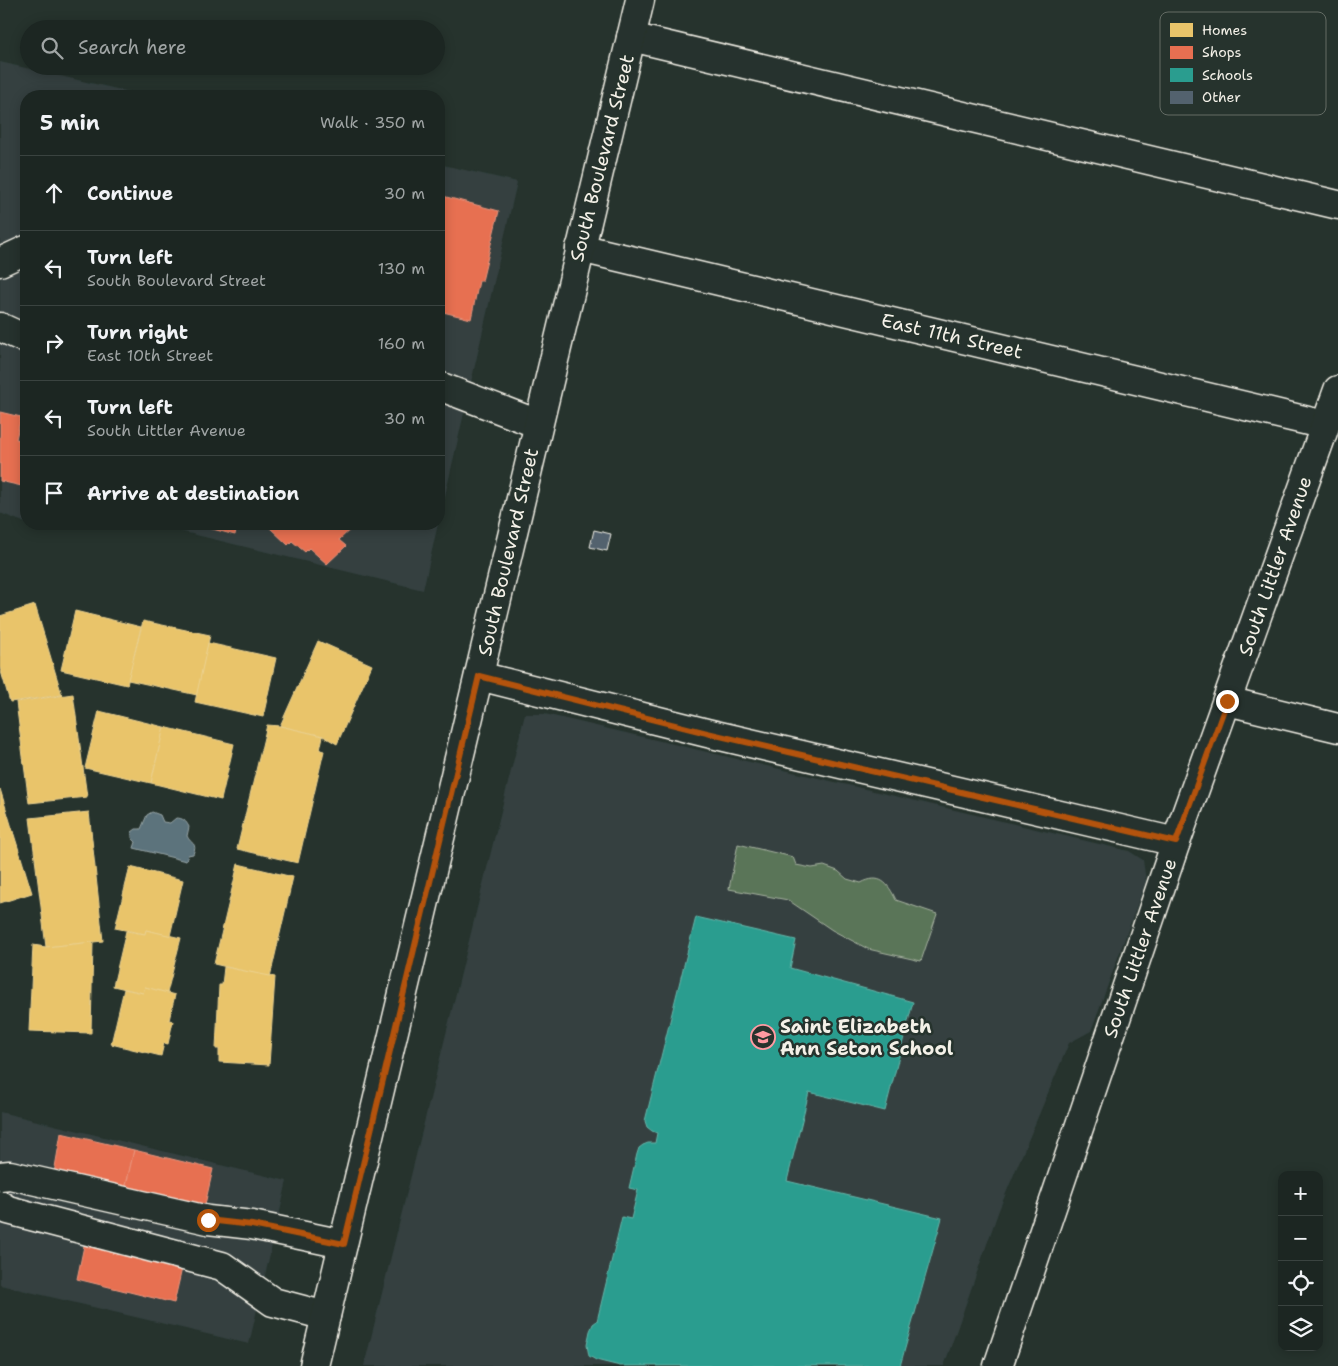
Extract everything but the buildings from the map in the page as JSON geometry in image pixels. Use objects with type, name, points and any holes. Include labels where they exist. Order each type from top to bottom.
[{"type":"street","name":"South Boulevard Street","points":[[314,1366],[640,0]]},
{"type":"street","points":[[631,37],[1338,205]]},
{"type":"street","name":"East 11th Street","points":[[580,248],[1325,425]]},
{"type":"street","points":[[0,262],[20,253]]},
{"type":"street","points":[[0,328],[20,336]]},
{"type":"street","points":[[445,388],[538,424]]},
{"type":"street","name":"South Littler Avenue","points":[[998,1366],[1176,842],[1338,390]]},
{"type":"street","points":[[479,676],[698,731],[1176,842]]},
{"type":"street","points":[[1227,701],[1338,728]]},
{"type":"street","points":[[0,1176],[10,1174],[208,1220],[252,1225],[344,1244]]},
{"type":"street","points":[[0,1206],[8,1210],[222,1266],[273,1302],[326,1316]]},
{"type":"shaded area","points":[[0,62],[20,67],[20,75],[56,75],[121,90],[20,90],[20,521],[0,513]]},
{"type":"shaded area","points":[[445,165],[517,182],[445,496]]},
{"type":"shaded area","points":[[176,530],[437,530],[423,590]]},
{"type":"shaded area","name":"Saint Elizabeth Ann Seton School","points":[[525,714],[545,714],[1129,851],[1143,860],[1146,881],[1091,1031],[1069,1043],[999,1210],[944,1366],[364,1366]]},
{"type":"shaded area","points":[[0,1112],[287,1181],[249,1344],[0,1285]]},
{"type":"green space","points":[[738,844],[793,857],[796,865],[812,868],[824,866],[838,871],[847,879],[861,883],[873,879],[883,881],[896,900],[937,914],[921,961],[868,949],[832,930],[788,900],[729,889]]},
{"type":"water","points":[[152,812],[160,815],[163,822],[170,823],[176,818],[182,819],[187,823],[189,827],[187,836],[195,847],[193,854],[188,855],[186,861],[134,848],[136,842],[132,838],[132,832],[136,829],[141,829],[147,815]]},
{"type":"place","name":"Saint Elizabeth Ann Seton School","points":[[763,1037]]},
{"type":"route","points":[[208,1220],[252,1225],[344,1244],[479,676],[707,733],[1176,842],[1227,701]]}]
